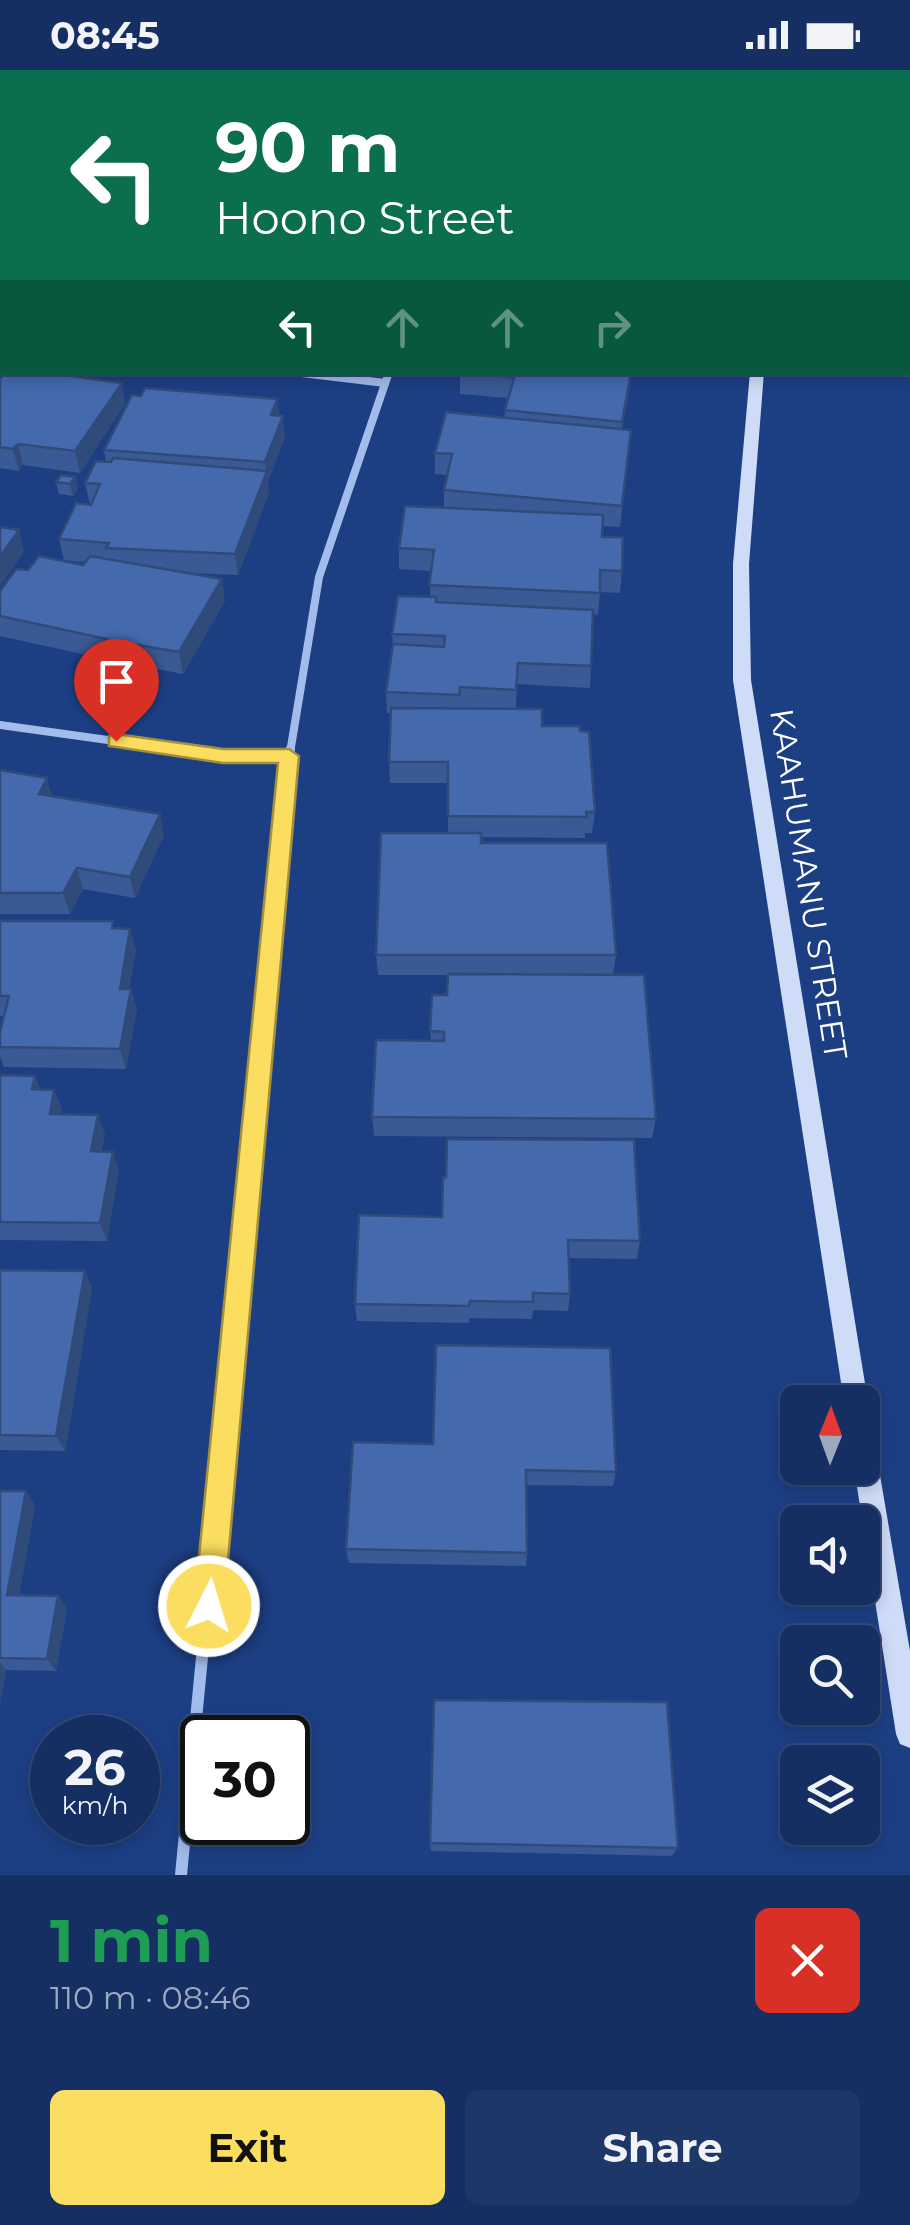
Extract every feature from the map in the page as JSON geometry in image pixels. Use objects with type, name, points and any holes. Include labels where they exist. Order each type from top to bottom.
[{"type":"street","points":[[181,1875],[289,756],[319,577],[387,378],[340,375]]},
{"type":"street","name":"KAAHUMANU STREET","points":[[757,375],[741,524],[738,626],[742,680],[853,1385]]},
{"type":"street","points":[[0,724],[223,756],[289,756]]},
{"type":"street","points":[[869,1485],[910,1734]]},
{"type":"building","points":[[3,375],[64,375],[122,383],[75,451],[18,444],[13,449],[0,447]]},
{"type":"building","points":[[488,375],[630,375],[622,422],[505,410],[514,378]]},
{"type":"building","points":[[145,388],[277,399],[271,415],[283,416],[265,462],[104,450],[132,395],[141,396]]},
{"type":"building","points":[[446,412],[631,430],[622,506],[444,490],[452,454],[435,453]]},
{"type":"building","points":[[113,458],[267,471],[235,554],[106,548],[109,543],[59,539],[76,503],[91,505],[100,484],[85,483],[96,461],[111,462]]},
{"type":"building","points":[[61,475],[75,477],[70,484],[56,482]]},
{"type":"building","points":[[405,506],[603,515],[602,537],[623,537],[622,571],[600,570],[600,593],[429,585],[434,550],[399,548]]},
{"type":"building","points":[[0,527],[19,530],[0,557]]},
{"type":"building","points":[[39,556],[83,565],[90,556],[222,579],[179,652],[138,645],[132,654],[102,648],[107,639],[0,616],[0,591],[16,569],[28,570]]},
{"type":"building","points":[[398,596],[436,597],[436,602],[593,610],[591,666],[518,663],[516,690],[460,687],[459,695],[386,692],[393,644],[444,647],[445,636],[392,634]]},
{"type":"building","points":[[391,708],[542,709],[542,726],[580,726],[580,731],[589,732],[595,812],[586,812],[587,817],[448,816],[448,762],[389,762]]},
{"type":"building","points":[[0,770],[47,778],[39,794],[160,814],[130,877],[77,868],[63,893],[0,893]]},
{"type":"building","points":[[381,833],[481,833],[481,843],[607,843],[616,955],[376,955]]},
{"type":"building","points":[[0,921],[113,921],[112,928],[130,929],[120,989],[131,989],[120,1049],[0,1047],[9,996],[0,996]]},
{"type":"building","points":[[448,974],[644,975],[656,1119],[372,1117],[376,1040],[444,1041],[444,1032],[430,1031],[432,995],[447,995]]},
{"type":"building","points":[[0,1075],[35,1076],[32,1089],[54,1090],[50,1114],[98,1115],[91,1151],[113,1152],[100,1223],[0,1222]]},
{"type":"building","points":[[447,1139],[634,1140],[640,1241],[568,1240],[570,1294],[533,1293],[533,1302],[470,1301],[469,1306],[355,1304],[359,1215],[442,1217]]},
{"type":"building","points":[[0,1270],[85,1271],[56,1436],[0,1435]]},
{"type":"building","points":[[436,1345],[610,1348],[616,1472],[526,1470],[527,1553],[346,1549],[353,1442],[433,1444]]},
{"type":"building","points":[[0,1491],[26,1491],[7,1595],[58,1596],[47,1659],[0,1658]]},
{"type":"building","points":[[434,1700],[667,1702],[678,1848],[430,1843]]},
{"type":"route","points":[[116,741],[223,756],[289,756],[209,1606]]}]
